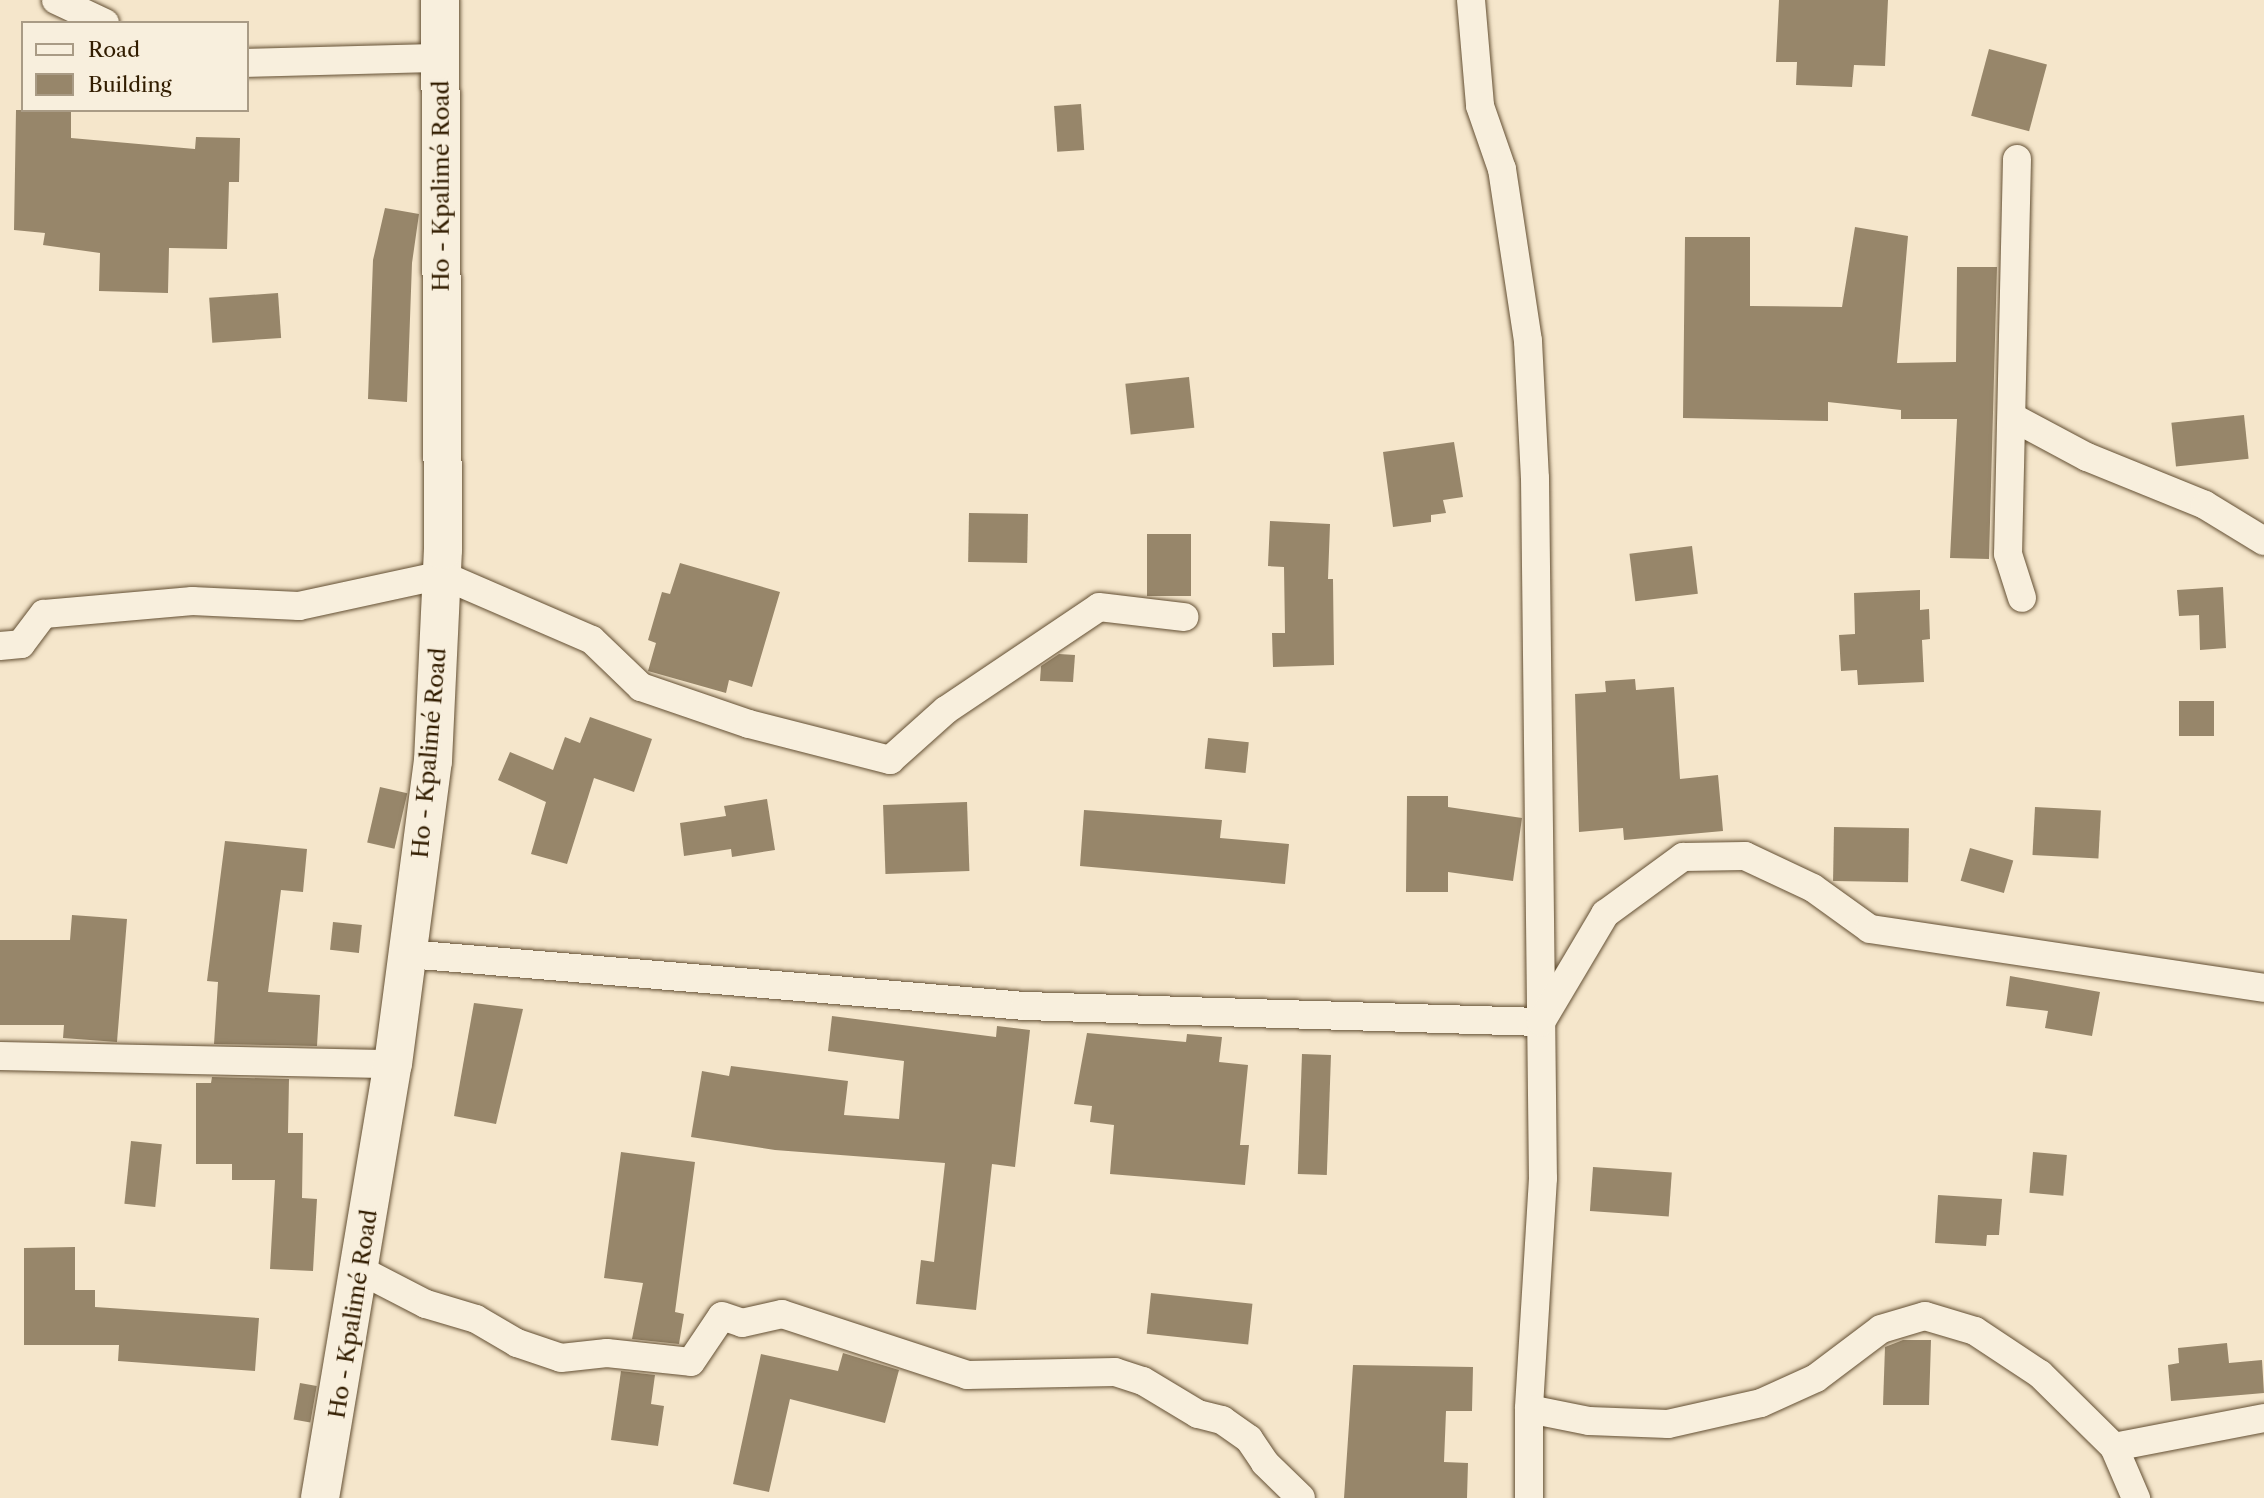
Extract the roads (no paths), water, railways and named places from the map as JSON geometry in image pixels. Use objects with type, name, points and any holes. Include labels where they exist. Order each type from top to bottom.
[{"type":"main road","name":"Ho - Kpalimé Road","points":[[320,1498],[393,1064],[433,761],[442,575],[440,0]]},
{"type":"street","points":[[56,0],[101,21]]},
{"type":"street","points":[[1471,0],[1480,106],[1502,169],[1528,341],[1535,478],[1543,1178],[1529,1409],[1529,1498]]},
{"type":"street","points":[[248,63],[440,58]]},
{"type":"street","points":[[2017,159],[2008,554],[2022,598]]},
{"type":"street","points":[[2012,417],[2087,457],[2205,505],[2264,541]]},
{"type":"street","points":[[0,646],[21,644],[44,614],[192,601],[299,606],[442,575],[592,640],[641,687],[749,724],[890,760],[946,710],[1099,607],[1184,617]]},
{"type":"street","points":[[1541,1022],[1605,914],[1683,857],[1745,856],[1813,888],[1870,929],[2264,988]]},
{"type":"street","points":[[408,954],[1025,1006],[1541,1022]]},
{"type":"street","points":[[0,1056],[393,1064]]},
{"type":"street","points":[[360,1270],[426,1304],[476,1319],[517,1343],[561,1357],[607,1353],[691,1363],[722,1316],[742,1323],[782,1314],[967,1375],[1115,1372],[1152,1385],[1198,1414],[1222,1420],[1249,1439],[1265,1463],[1301,1498]]},
{"type":"street","points":[[1529,1409],[1589,1421],[1668,1424],[1761,1403],[1816,1378],[1881,1329],[1925,1316],[1975,1331],[2039,1374],[2113,1447],[2136,1498]]},
{"type":"street","points":[[2113,1447],[2264,1418]]}]
